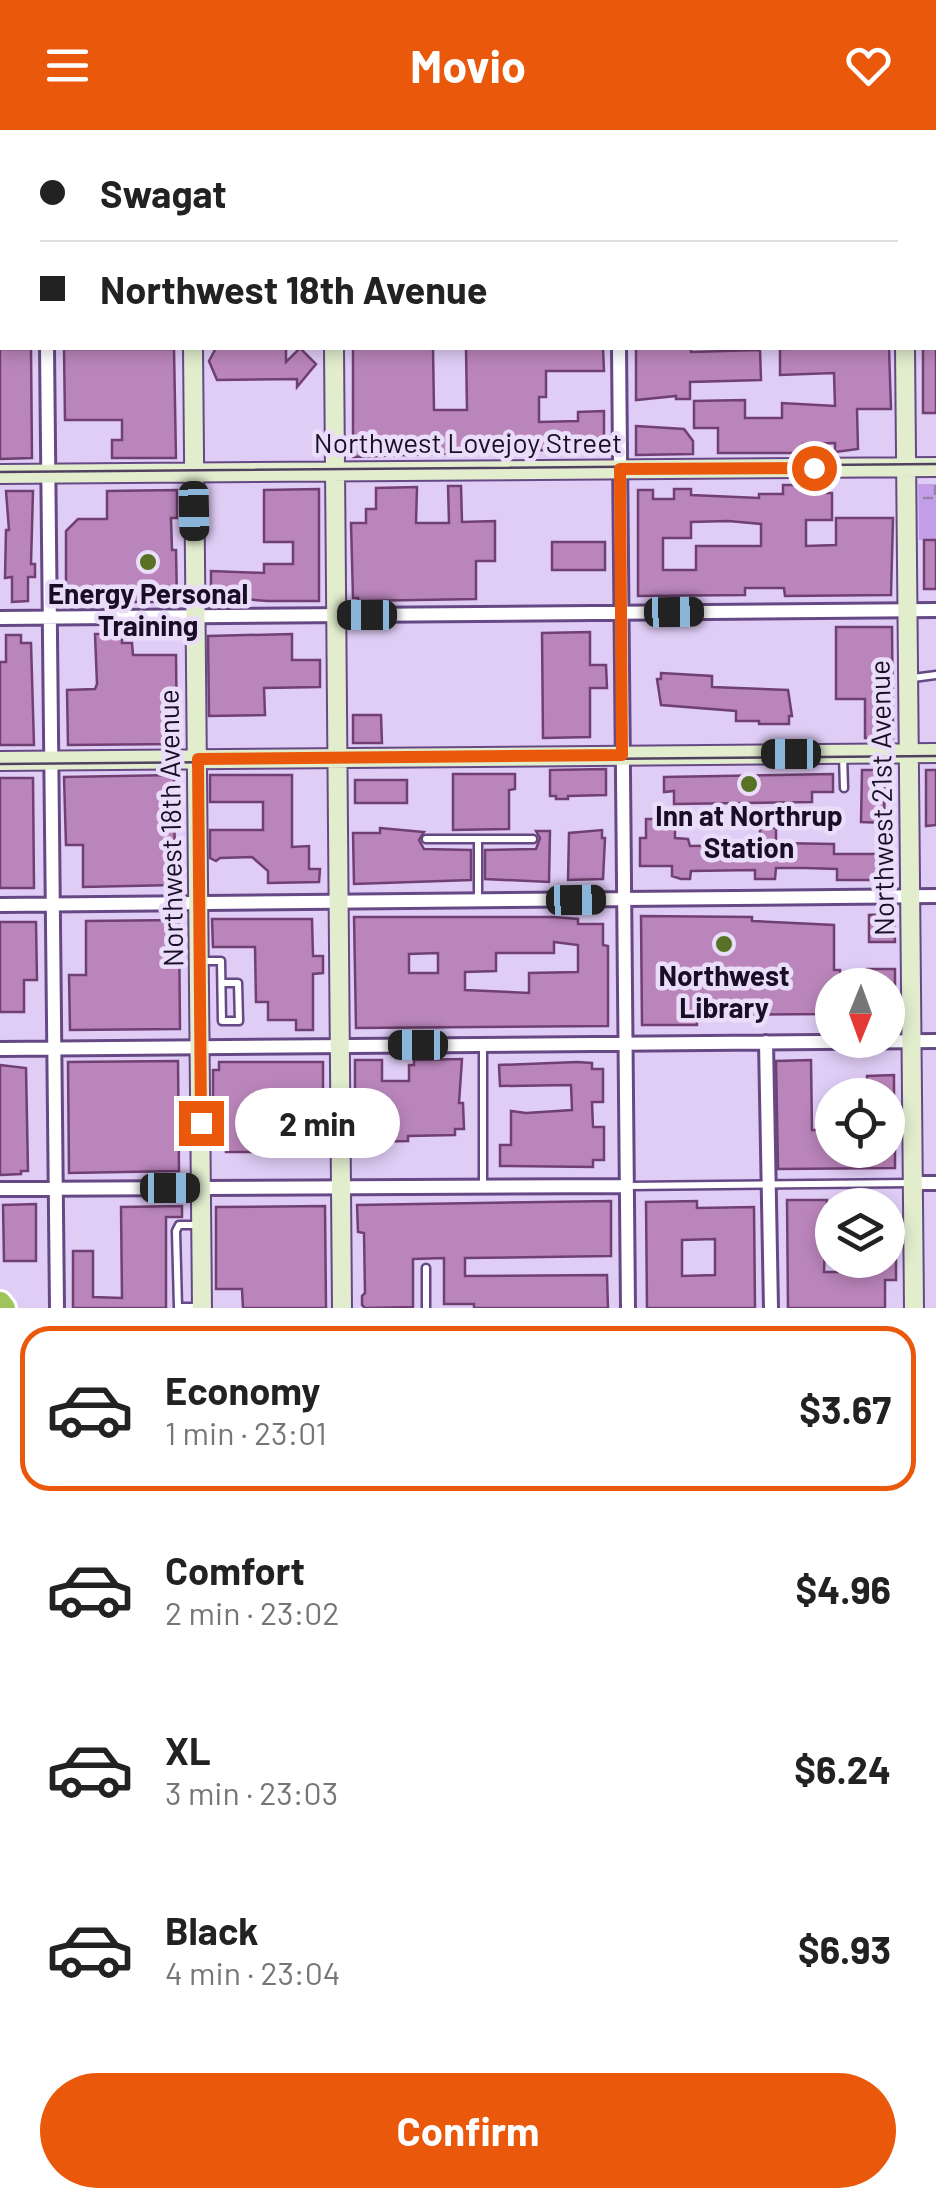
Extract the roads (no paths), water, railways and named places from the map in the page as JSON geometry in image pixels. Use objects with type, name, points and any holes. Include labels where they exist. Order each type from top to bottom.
[{"type":"street","points":[[47,350],[57,1308]]},
{"type":"street","name":"Northwest 18th Avenue","points":[[193,350],[202,1307]]},
{"type":"street","points":[[334,350],[342,1308]]},
{"type":"street","points":[[619,350],[628,1308]]},
{"type":"street","name":"Northwest 21st Avenue","points":[[906,350],[914,1308]]},
{"type":"street","name":"Northwest Lovejoy Street","points":[[0,474],[935,467]]},
{"type":"street","points":[[0,618],[936,610]]},
{"type":"street","points":[[0,760],[936,754]]},
{"type":"street","points":[[0,905],[936,896]]},
{"type":"street","points":[[0,1049],[936,1041]]},
{"type":"street","points":[[766,1042],[771,1308]]},
{"type":"street","points":[[912,1183],[936,1183]]},
{"type":"street","points":[[0,1189],[626,1186]]},
{"type":"lane","points":[[908,678],[936,675]]},
{"type":"lane","points":[[844,754],[844,788]]},
{"type":"lane","points":[[478,838],[478,901]]},
{"type":"lane","points":[[426,839],[532,838]]},
{"type":"lane","points":[[200,961],[221,961],[222,1022],[239,1021],[238,983],[222,982]]},
{"type":"lane","points":[[483,1045],[483,1187]]},
{"type":"lane","points":[[626,1186],[912,1183]]},
{"type":"lane","points":[[426,1268],[426,1308]]},
{"type":"tram line","points":[[0,472],[936,464]]},
{"type":"tram line","points":[[0,764],[936,756]]},
{"type":"place","name":"Energy Personal Training","points":[[148,562]]},
{"type":"place","name":"Inn at Northrup Station","points":[[749,784]]},
{"type":"place","name":"Northwest Library","points":[[724,944]]}]
